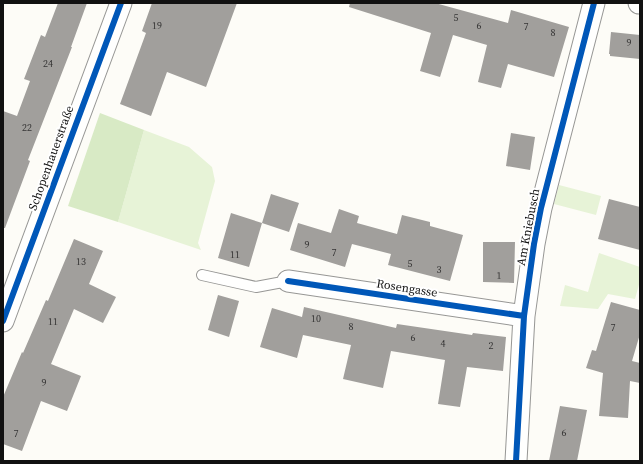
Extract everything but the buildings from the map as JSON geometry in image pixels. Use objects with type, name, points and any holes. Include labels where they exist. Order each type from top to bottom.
[{"type":"street","name":"Schopenhauerstraße","points":[[3,321],[121,3]]},
{"type":"street","name":"Am Kniebusch","points":[[516,461],[524,316],[534,244],[541,208],[594,3]]},
{"type":"street","name":"Rosengasse","points":[[288,280],[524,316]]},
{"type":"lane","points":[[202,275],[256,286],[288,280]]},
{"type":"green space","points":[[100,113],[144,130],[118,222],[68,206]]},
{"type":"green space","points":[[144,130],[189,147],[212,167],[215,181],[198,243],[201,250],[118,222]]},
{"type":"green space","points":[[559,185],[601,196],[596,215],[554,204]]},
{"type":"green space","points":[[599,253],[640,267],[640,281],[635,299],[608,294],[598,309],[560,306],[565,285],[588,292]]},
{"type":"cycle path","points":[[3,321],[121,3]]},
{"type":"cycle path","points":[[516,461],[524,316],[534,244],[541,208],[594,3]]},
{"type":"cycle path","points":[[288,281],[524,316]]}]
